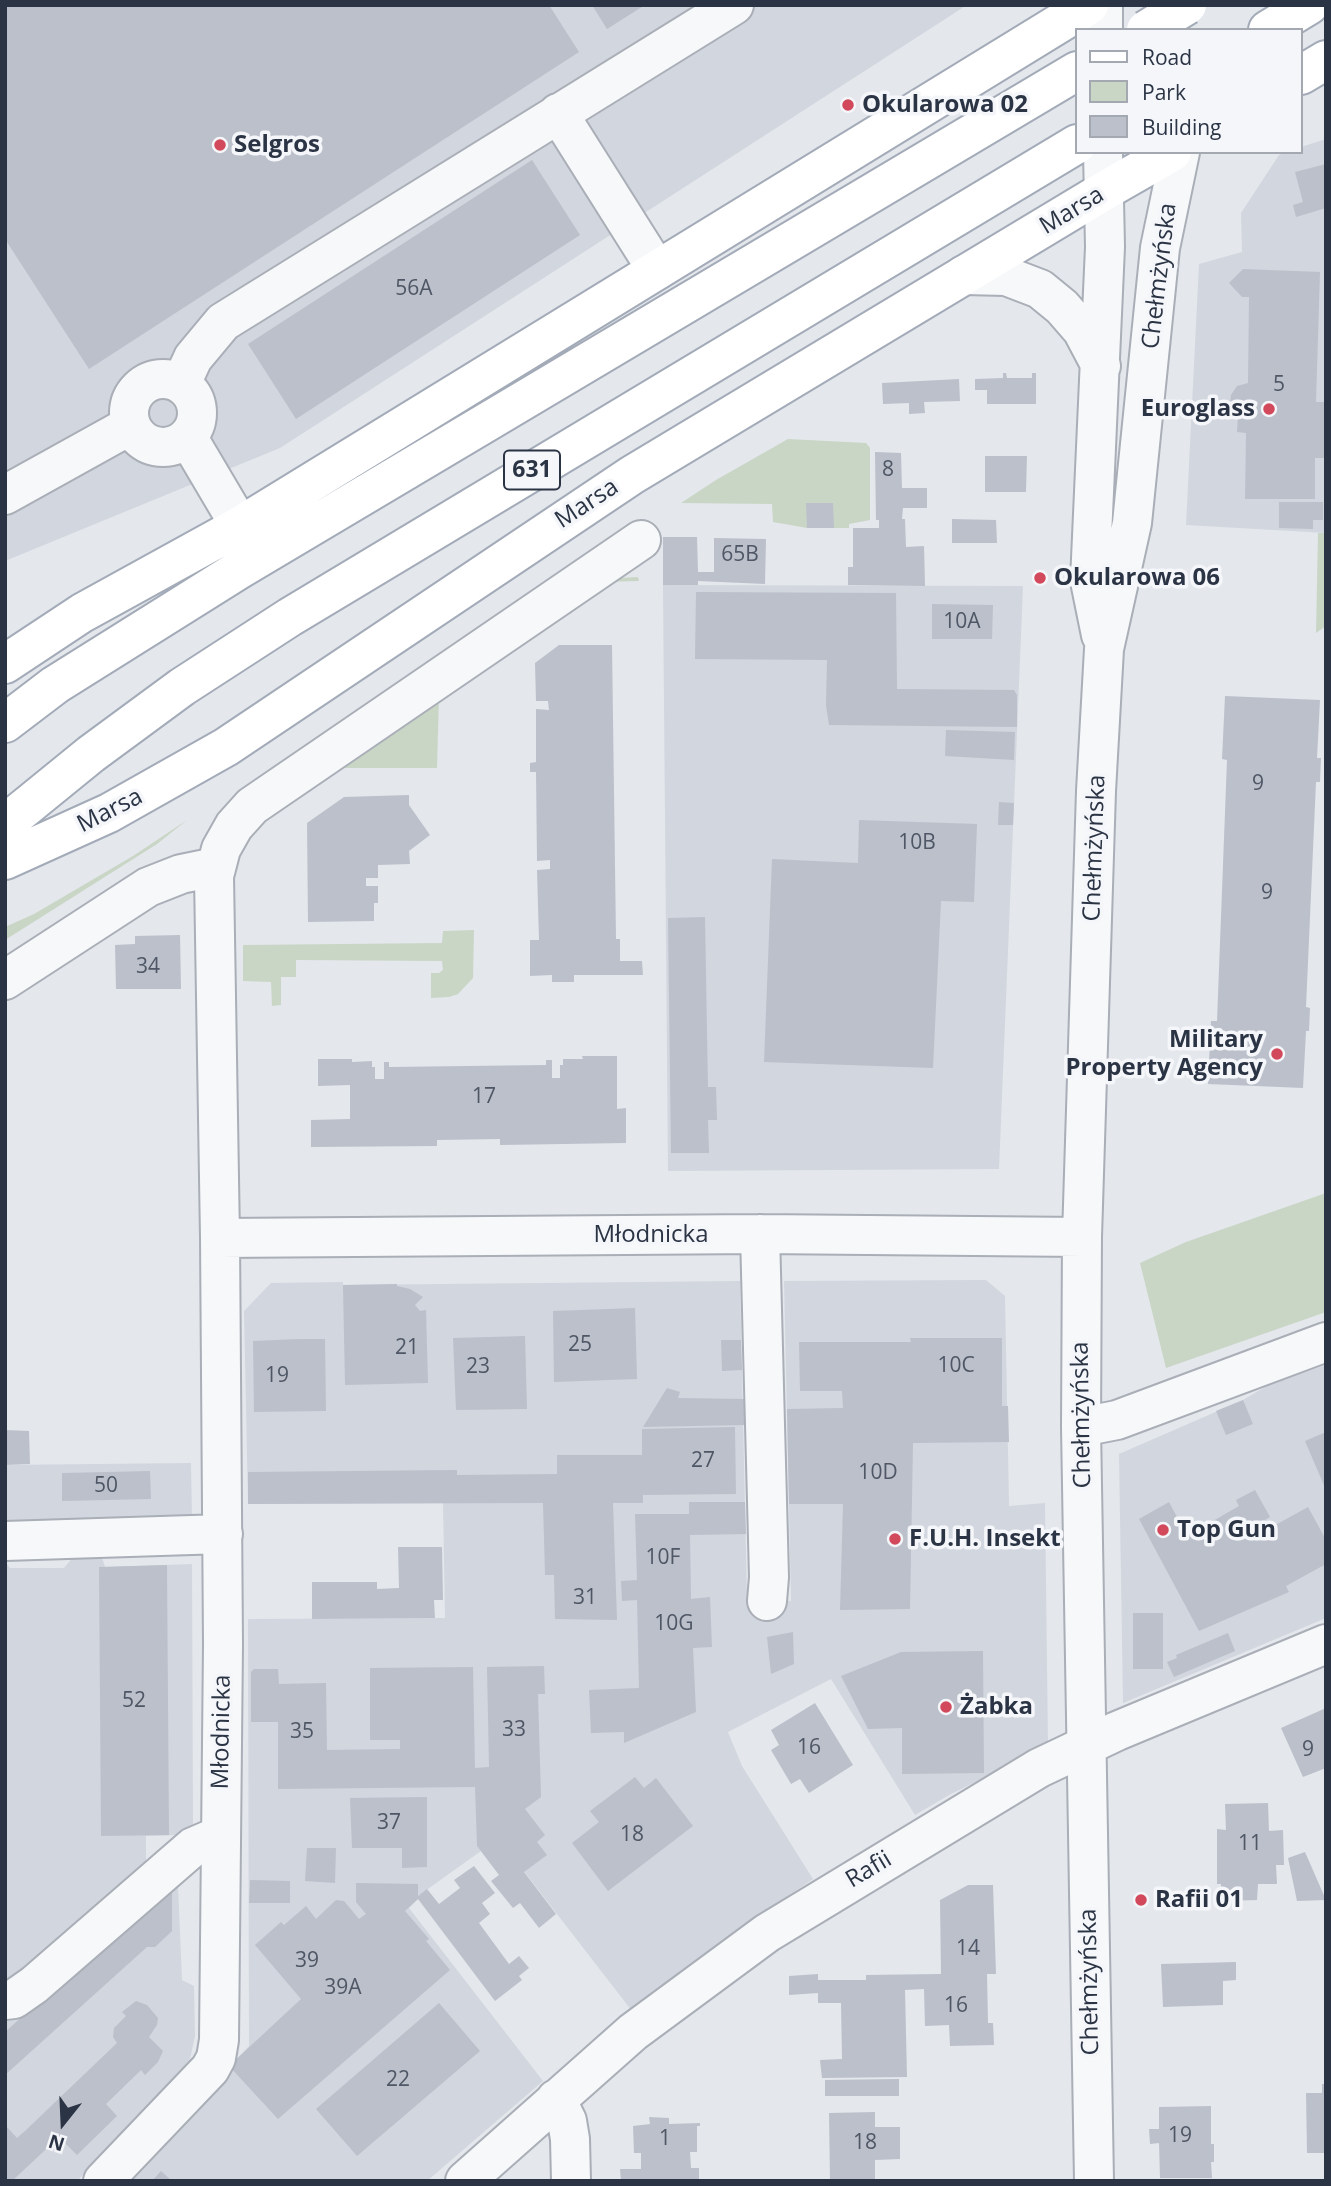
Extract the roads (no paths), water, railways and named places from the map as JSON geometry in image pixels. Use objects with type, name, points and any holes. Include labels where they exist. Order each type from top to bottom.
[{"type":"main road","points":[[5,664],[82,613],[240,526],[1089,5]]},
{"type":"main road","points":[[1149,28],[1187,5]]},
{"type":"main road","points":[[1271,28],[1309,5]]},
{"type":"main road","points":[[1303,74],[1326,60]]},
{"type":"main road","name":"631","points":[[5,723],[55,685],[240,569],[1076,72]]},
{"type":"main road","name":"631","points":[[5,824],[91,754],[172,694],[290,617],[1076,145]]},
{"type":"main road","name":"Marsa","points":[[5,860],[109,813],[226,747],[632,475],[1169,154]]},
{"type":"street","points":[[181,384],[193,358],[223,322],[734,5]]},
{"type":"street","points":[[1103,5],[1103,28]]},
{"type":"street","points":[[1168,5],[1172,28]]},
{"type":"street","points":[[558,113],[657,270]]},
{"type":"street","name":"Chełmżyńska","points":[[1104,154],[1105,247],[1090,581],[1104,649]]},
{"type":"street","name":"Chełmżyńska","points":[[1094,2181],[1081,1427],[1082,1237],[1096,792],[1104,649],[1132,523],[1160,248],[1180,154]]},
{"type":"street","points":[[964,275],[1006,276],[1040,289],[1062,307],[1082,330],[1101,366]]},
{"type":"street","points":[[168,379],[181,384],[193,394],[197,409],[196,425],[188,438],[176,445],[149,445],[138,437],[131,425],[128,411],[132,398],[141,386],[154,380],[168,379]]},
{"type":"street","points":[[5,495],[131,425]]},
{"type":"street","points":[[188,438],[240,526]]},
{"type":"street","points":[[5,980],[148,887],[181,874],[215,867],[227,836],[252,806],[641,540]]},
{"type":"street","name":"Młodnicka","points":[[103,2181],[209,2069],[216,2058],[219,2040],[223,1534],[215,867]]},
{"type":"street","points":[[760,1234],[769,1577],[767,1601]]},
{"type":"street","name":"Młodnicka","points":[[220,1238],[760,1234],[1082,1237]]},
{"type":"street","points":[[1081,1427],[1117,1420],[1326,1342]]},
{"type":"street","points":[[5,1541],[223,1534]]},
{"type":"street","name":"Rafii","points":[[465,2181],[633,2032],[767,1933],[1011,1784],[1085,1745],[1326,1644]]},
{"type":"street","points":[[5,2000],[14,1998],[34,1985],[193,1847],[221,1835]]},
{"type":"street","points":[[556,2099],[567,2122],[571,2181]]},
{"type":"place","name":"Okularowa 02","points":[[848,105]]},
{"type":"place","name":"Selgros","points":[[220,145]]},
{"type":"place","name":"Euroglass","points":[[1269,409]]},
{"type":"place","name":"Okularowa 06","points":[[1040,578]]},
{"type":"place","name":"Military Property Agency","points":[[1277,1054]]},
{"type":"place","name":"Top Gun","points":[[1163,1530]]},
{"type":"place","name":"F.U.H. Insekt","points":[[895,1539]]},
{"type":"place","name":"Żabka","points":[[946,1707]]},
{"type":"place","name":"Rafii 01","points":[[1141,1900]]}]
